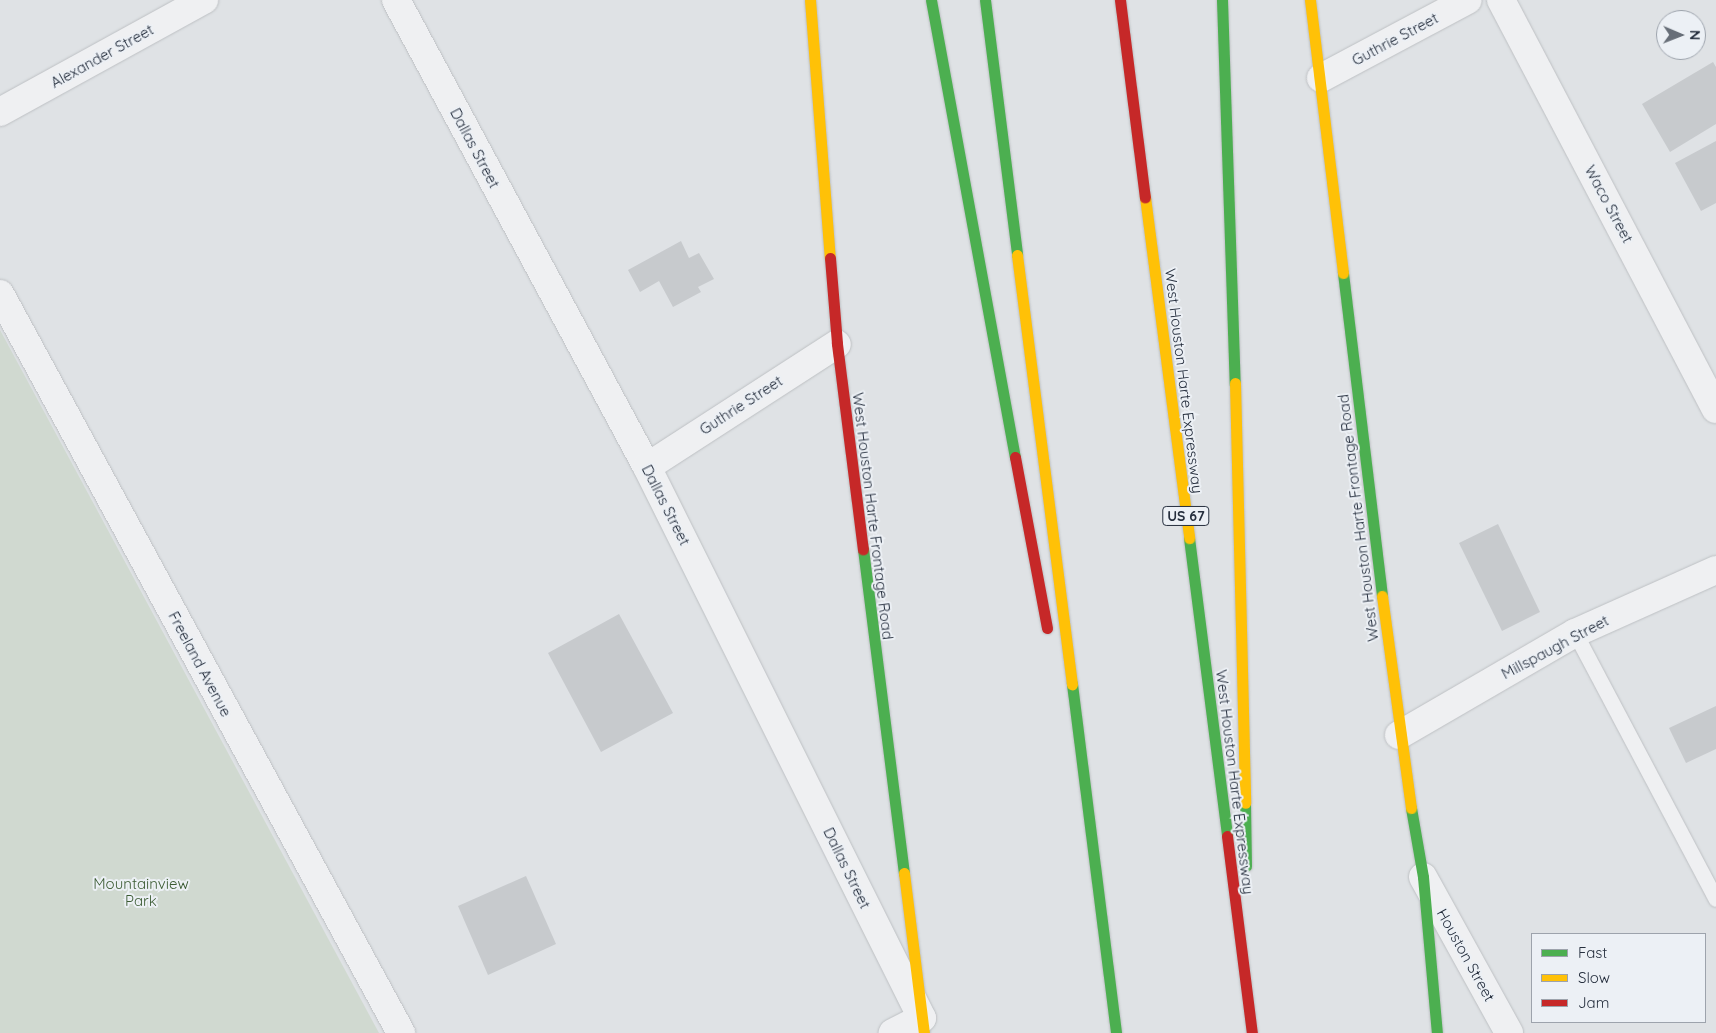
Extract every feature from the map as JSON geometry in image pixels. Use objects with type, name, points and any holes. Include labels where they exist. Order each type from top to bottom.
[{"type":"main road","name":"West Houston Harte Frontage Road","points":[[810,0],[837,344],[923,1026]]},
{"type":"main road","points":[[931,0],[1049,641]]},
{"type":"main road","points":[[985,0],[1116,1033]]},
{"type":"main road","name":"West Houston Harte Expressway","points":[[1120,0],[1252,1033]]},
{"type":"main road","points":[[1222,0],[1236,409],[1249,1013]]},
{"type":"main road","name":"West Houston Harte Frontage Road","points":[[1310,0],[1322,78],[1345,307],[1367,452],[1399,735],[1423,877],[1437,1033]]},
{"type":"main road","points":[[1064,720],[1103,936]]},
{"type":"street","name":"Alexander Street","points":[[0,112],[204,0]]},
{"type":"street","name":"Dallas Street","points":[[396,0],[647,467],[923,1026]]},
{"type":"street","name":"Guthrie Street","points":[[1322,78],[1468,0]]},
{"type":"street","name":"Waco Street","points":[[1501,0],[1716,409]]},
{"type":"street","name":"Freeland Avenue","points":[[0,294],[401,1033]]},
{"type":"street","name":"Guthrie Street","points":[[647,467],[837,344]]},
{"type":"street","name":"Millspaugh Street","points":[[1399,735],[1575,633],[1716,570]]},
{"type":"street","name":"Houston Street","points":[[1423,877],[1509,1033]]},
{"type":"street","points":[[893,1033],[923,1026]]},
{"type":"lane","points":[[1575,633],[1716,899]]},
{"type":"green space","name":"Mountainview Park","points":[[0,330],[379,1033],[0,1033]]},
{"type":"building","points":[[1713,62],[1716,67],[1716,124],[1670,152],[1642,104]]},
{"type":"building","points":[[1716,141],[1716,203],[1701,211],[1675,163]]},
{"type":"building","points":[[681,241],[689,258],[699,253],[714,279],[698,287],[701,292],[673,307],[659,281],[640,292],[628,270]]},
{"type":"building","points":[[1498,524],[1540,612],[1502,631],[1459,543]]},
{"type":"building","points":[[619,614],[673,713],[601,752],[548,653]]},
{"type":"building","points":[[1716,706],[1716,749],[1686,763],[1669,728]]},
{"type":"building","points":[[526,876],[556,944],[488,975],[458,906]]},
{"type":"traffic: fast","points":[[931,0],[1015,457]]},
{"type":"traffic: fast","points":[[985,0],[1017,255]]},
{"type":"traffic: fast","points":[[1222,0],[1235,383]]},
{"type":"traffic: fast","points":[[1343,273],[1382,596]]},
{"type":"traffic: fast","points":[[1189,538],[1227,836]]},
{"type":"traffic: fast","points":[[863,549],[904,873]]},
{"type":"traffic: fast","points":[[1072,684],[1116,1033]]},
{"type":"traffic: fast","points":[[1245,803],[1246,866]]},
{"type":"traffic: fast","points":[[1411,808],[1423,877],[1437,1033]]},
{"type":"traffic: slow","points":[[810,0],[830,258]]},
{"type":"traffic: slow","points":[[1310,0],[1343,273]]},
{"type":"traffic: slow","points":[[1145,197],[1189,538]]},
{"type":"traffic: slow","points":[[1017,255],[1072,684]]},
{"type":"traffic: slow","points":[[1235,383],[1245,803]]},
{"type":"traffic: slow","points":[[1382,596],[1411,808]]},
{"type":"traffic: slow","points":[[904,873],[924,1033]]},
{"type":"traffic: jam","points":[[1120,0],[1145,197]]},
{"type":"traffic: jam","points":[[830,258],[837,344],[863,549]]},
{"type":"traffic: jam","points":[[1015,457],[1047,628]]},
{"type":"traffic: jam","points":[[1227,836],[1252,1033]]}]
